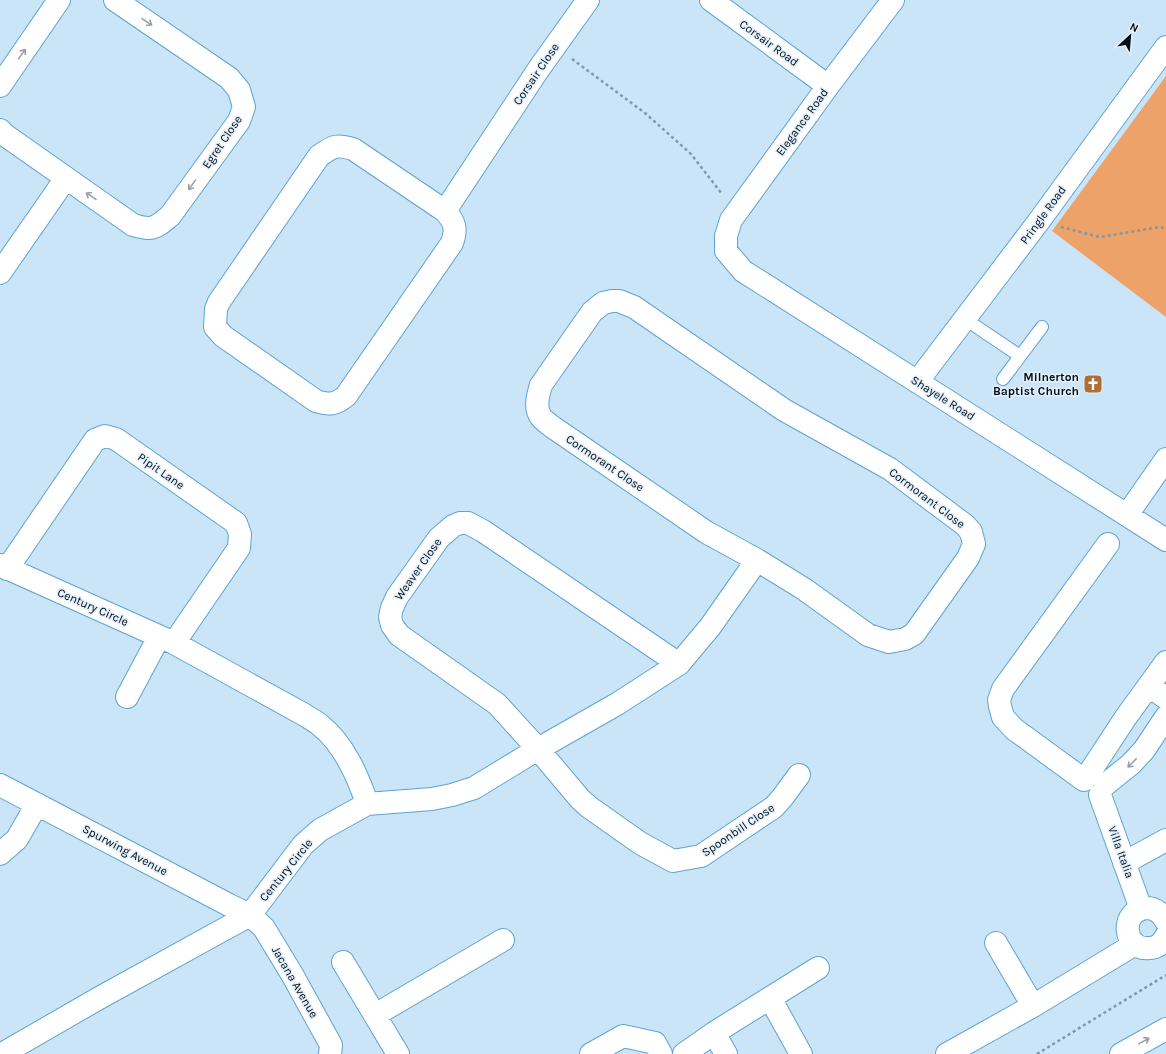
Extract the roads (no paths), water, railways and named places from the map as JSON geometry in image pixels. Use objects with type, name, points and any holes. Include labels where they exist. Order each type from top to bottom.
[{"type":"street","points":[[0,86],[60,0]]},
{"type":"street","name":"Egret Close","points":[[0,130],[133,225],[146,228],[157,226],[170,216],[239,121],[244,107],[239,90],[229,78],[115,0]]},
{"type":"street","name":"Corsair Close","points":[[444,211],[555,45],[588,0]]},
{"type":"street","name":"Corsair Road","points":[[711,0],[828,86]]},
{"type":"street","name":"Elegance Road","points":[[726,251],[726,236],[731,220],[828,86],[893,0]]},
{"type":"street","name":"Pringle Road","points":[[917,382],[1039,221],[1166,47]]},
{"type":"street","points":[[332,146],[341,146],[353,149],[444,211],[450,217],[454,225],[455,232],[452,243],[346,396],[340,401],[333,404],[316,401],[223,336],[216,327],[216,309],[219,302],[319,156],[332,146]]},
{"type":"street","points":[[0,273],[66,178]]},
{"type":"street","name":"Shayele Road","points":[[726,251],[743,271],[1166,540]]},
{"type":"street","name":"Cormorant Close","points":[[619,301],[634,307],[784,410],[890,469],[965,525],[971,532],[974,544],[968,558],[914,634],[905,639],[889,642],[868,635],[804,589],[757,560],[706,532],[554,428],[541,417],[537,408],[537,399],[541,385],[592,312],[603,303],[619,301]]},
{"type":"street","name":"Pipit Lane","points":[[4,567],[95,440],[106,436],[116,439],[236,523],[240,534],[239,548],[166,640],[127,697]]},
{"type":"street","points":[[1127,515],[1166,459]]},
{"type":"street","name":"Weaver Close","points":[[538,749],[497,704],[399,635],[392,625],[390,617],[397,597],[439,538],[453,526],[460,523],[468,523],[483,531],[679,664]]},
{"type":"street","points":[[1095,784],[1014,729],[1003,717],[999,700],[1003,689],[1108,544]]},
{"type":"street","points":[[367,804],[432,799],[474,788],[538,749],[617,704],[679,664],[710,627],[757,560]]},
{"type":"street","name":"Century Circle","points":[[2,1054],[101,997],[250,915],[303,844],[320,830],[367,804],[361,786],[343,751],[334,738],[321,726],[303,714],[166,640],[4,567]]},
{"type":"street","points":[[1095,784],[1126,717],[1166,662]]},
{"type":"street","points":[[1149,686],[1166,698]]},
{"type":"street","points":[[1095,784],[1131,764],[1144,750],[1166,717]]},
{"type":"street","name":"Spoonbill Close","points":[[538,749],[580,799],[589,807],[640,843],[673,861],[701,856],[774,807],[799,775]]},
{"type":"street","name":"Villa Italia","points":[[1095,784],[1141,909]]},
{"type":"street","name":"Spurwing Avenue","points":[[0,785],[250,915]]},
{"type":"street","points":[[0,854],[17,839],[37,804]]},
{"type":"street","points":[[1124,863],[1166,840]]},
{"type":"street","points":[[1149,908],[1157,910],[1165,922],[1160,944],[1154,948],[1146,949],[1138,947],[1128,934],[1127,926],[1129,919],[1134,913],[1141,909],[1149,908]]},
{"type":"street","name":"Jacana Avenue","points":[[250,915],[264,928],[294,976],[331,1045],[330,1054]]},
{"type":"street","points":[[375,1016],[503,940]]},
{"type":"street","points":[[996,943],[1032,1006]]},
{"type":"street","points":[[947,1054],[1032,1006],[1135,944]]},
{"type":"street","points":[[343,962],[398,1054]]},
{"type":"street","points":[[684,1054],[714,1033],[818,968]]},
{"type":"street","points":[[770,998],[801,1054]]},
{"type":"street","points":[[1121,1054],[1166,1029]]},
{"type":"street","points":[[714,1033],[726,1054]]},
{"type":"street","points":[[591,1054],[623,1036],[655,1043],[661,1054]]},
{"type":"lane","points":[[966,319],[1020,356]]},
{"type":"lane","points":[[1003,379],[1042,327]]},
{"type":"place","name":"Milnerton Baptist Church","points":[[1093,384]]}]
